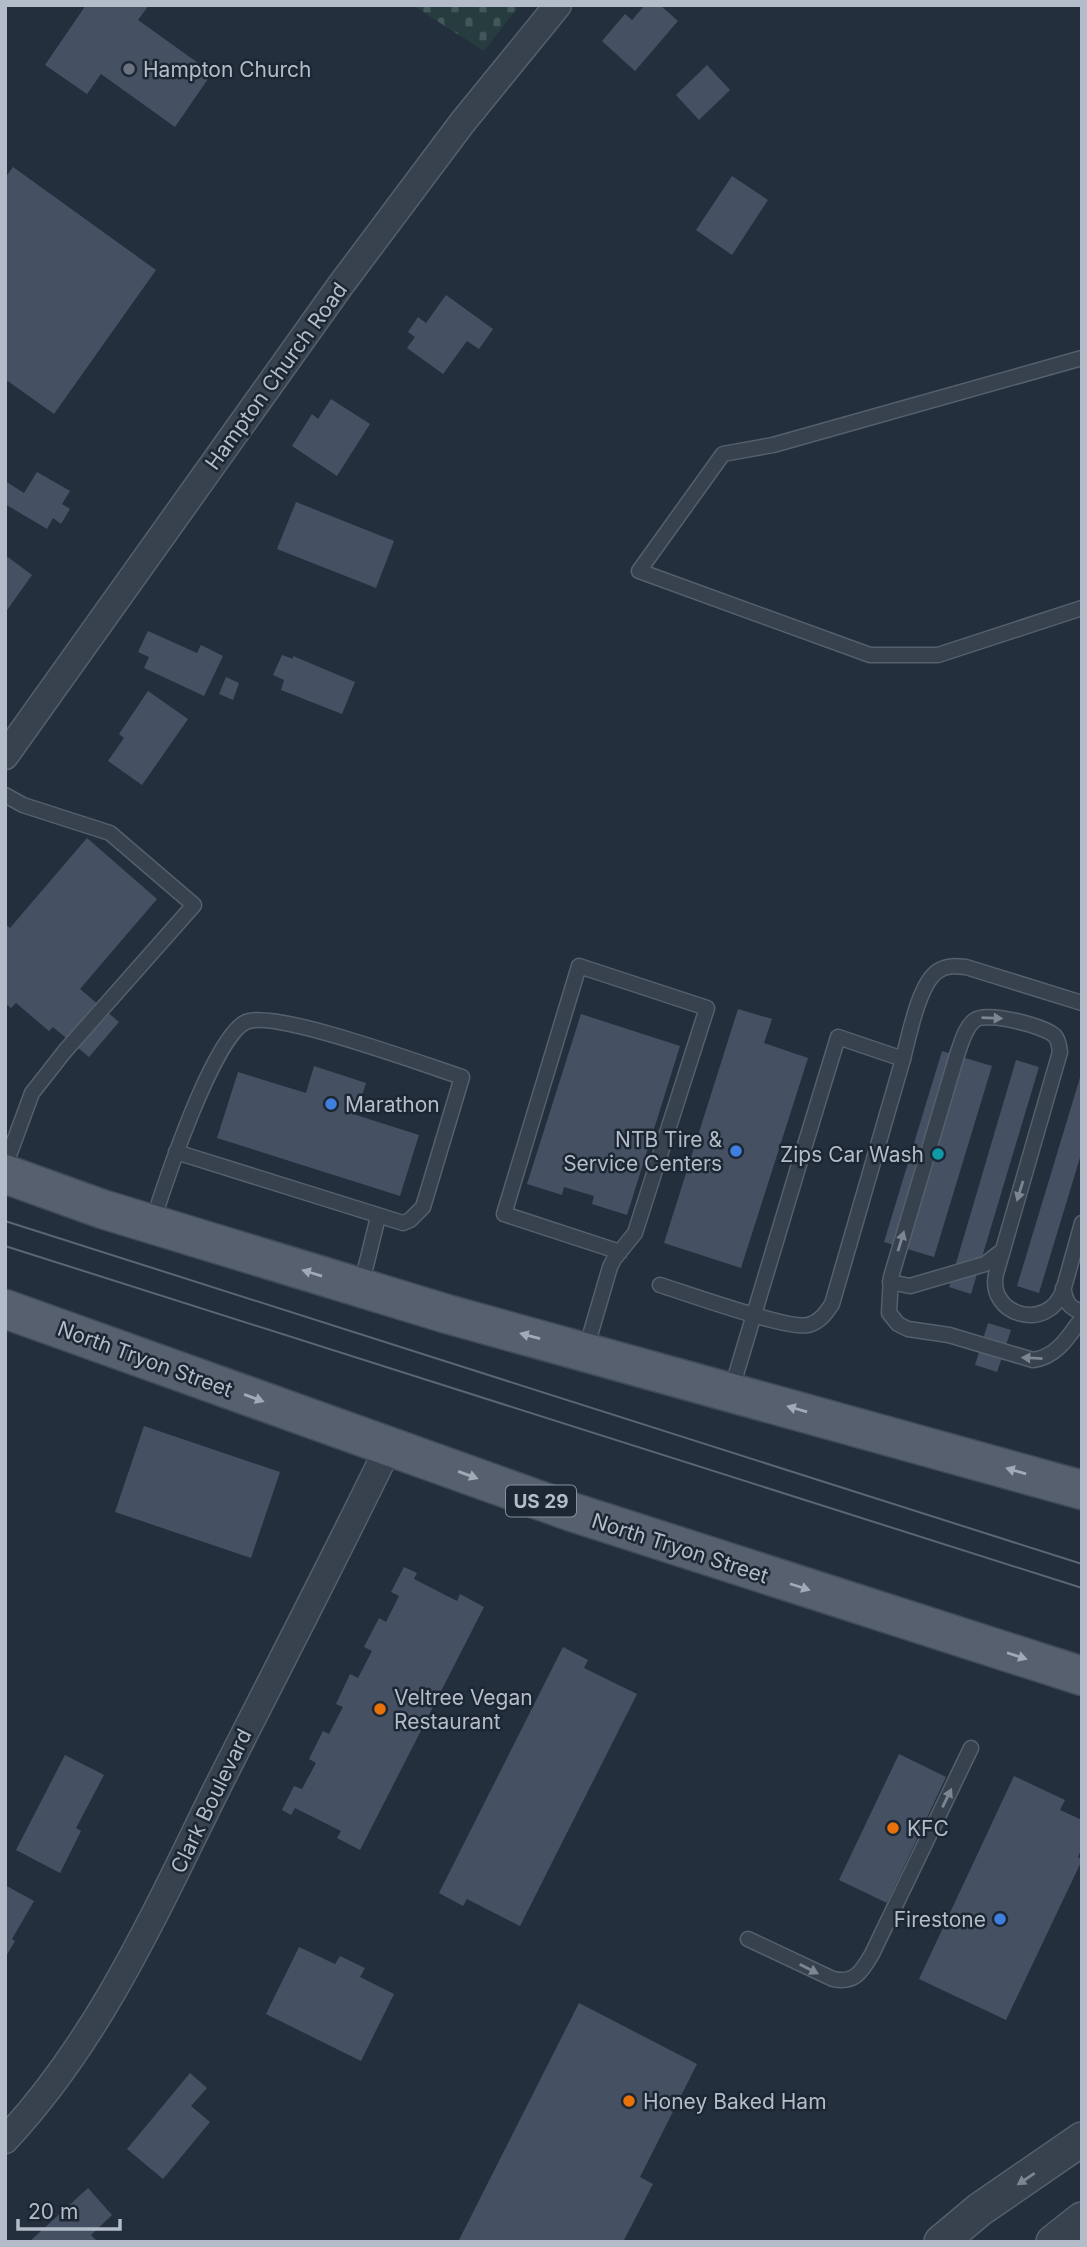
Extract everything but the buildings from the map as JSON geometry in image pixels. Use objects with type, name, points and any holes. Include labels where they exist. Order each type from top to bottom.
[{"type":"main road","points":[[5,1174],[102,1209],[447,1314],[1082,1490]]},
{"type":"main road","name":"North Tryon Street","points":[[5,1309],[625,1530],[1082,1676]]},
{"type":"street","name":"Hampton Church Road","points":[[5,756],[334,294],[462,123],[558,5]]},
{"type":"street","name":"Clark Boulevard","points":[[5,2140],[34,2107],[75,2052],[126,1967],[389,1446]]},
{"type":"street","points":[[941,2242],[979,2210],[1082,2139]]},
{"type":"street","points":[[1053,2242],[1082,2219]]},
{"type":"lane","points":[[1082,358],[773,445],[723,454],[639,570],[870,656],[938,655],[1082,608]]},
{"type":"lane","points":[[5,795],[23,805],[110,833],[194,905],[65,1051],[32,1093],[5,1166]]},
{"type":"lane","points":[[585,1351],[610,1267],[635,1233],[647,1201],[707,1008],[579,966],[504,1214],[620,1252]]},
{"type":"lane","points":[[660,1286],[753,1314],[806,1326],[816,1322],[832,1304],[926,985],[938,971],[948,967],[966,967],[1082,1003]]},
{"type":"lane","points":[[1082,1223],[1059,1300],[1046,1312],[1029,1315],[1011,1310],[998,1297],[994,1282],[1060,1052],[1059,1043],[1051,1033],[999,1017],[988,1016],[973,1021],[963,1039],[890,1282],[889,1313],[898,1324],[920,1332],[949,1335],[1027,1359],[1043,1359],[1049,1356],[1067,1339],[1082,1318]]},
{"type":"lane","points":[[152,1224],[176,1152],[223,1049],[229,1037],[246,1021],[291,1023],[462,1077],[423,1207],[403,1223],[176,1152]]},
{"type":"lane","points":[[731,1391],[838,1037],[903,1059]]},
{"type":"lane","points":[[360,1287],[378,1216]]},
{"type":"lane","points":[[890,1282],[911,1286],[985,1264],[1003,1250]]},
{"type":"lane","points":[[1063,1288],[1068,1304],[1082,1311]]},
{"type":"lane","points":[[748,1939],[833,1979],[847,1981],[858,1975],[872,1954],[971,1748]]},
{"type":"green space","points":[[412,5],[520,5],[484,51]]},
{"type":"tram line","points":[[5,1221],[1082,1564]]},
{"type":"tram line","points":[[5,1246],[1082,1588]]},
{"type":"place","name":"Hampton Church","points":[[129,69]]},
{"type":"place","name":"Marathon","points":[[331,1104]]},
{"type":"place","name":"NTB Tire & Service Centers","points":[[736,1151]]},
{"type":"place","name":"Zips Car Wash","points":[[938,1154]]},
{"type":"place","name":"Veltree Vegan Restaurant","points":[[380,1709]]},
{"type":"place","name":"KFC","points":[[893,1828]]},
{"type":"place","name":"Firestone","points":[[1000,1919]]},
{"type":"place","name":"Honey Baked Ham","points":[[629,2101]]}]
